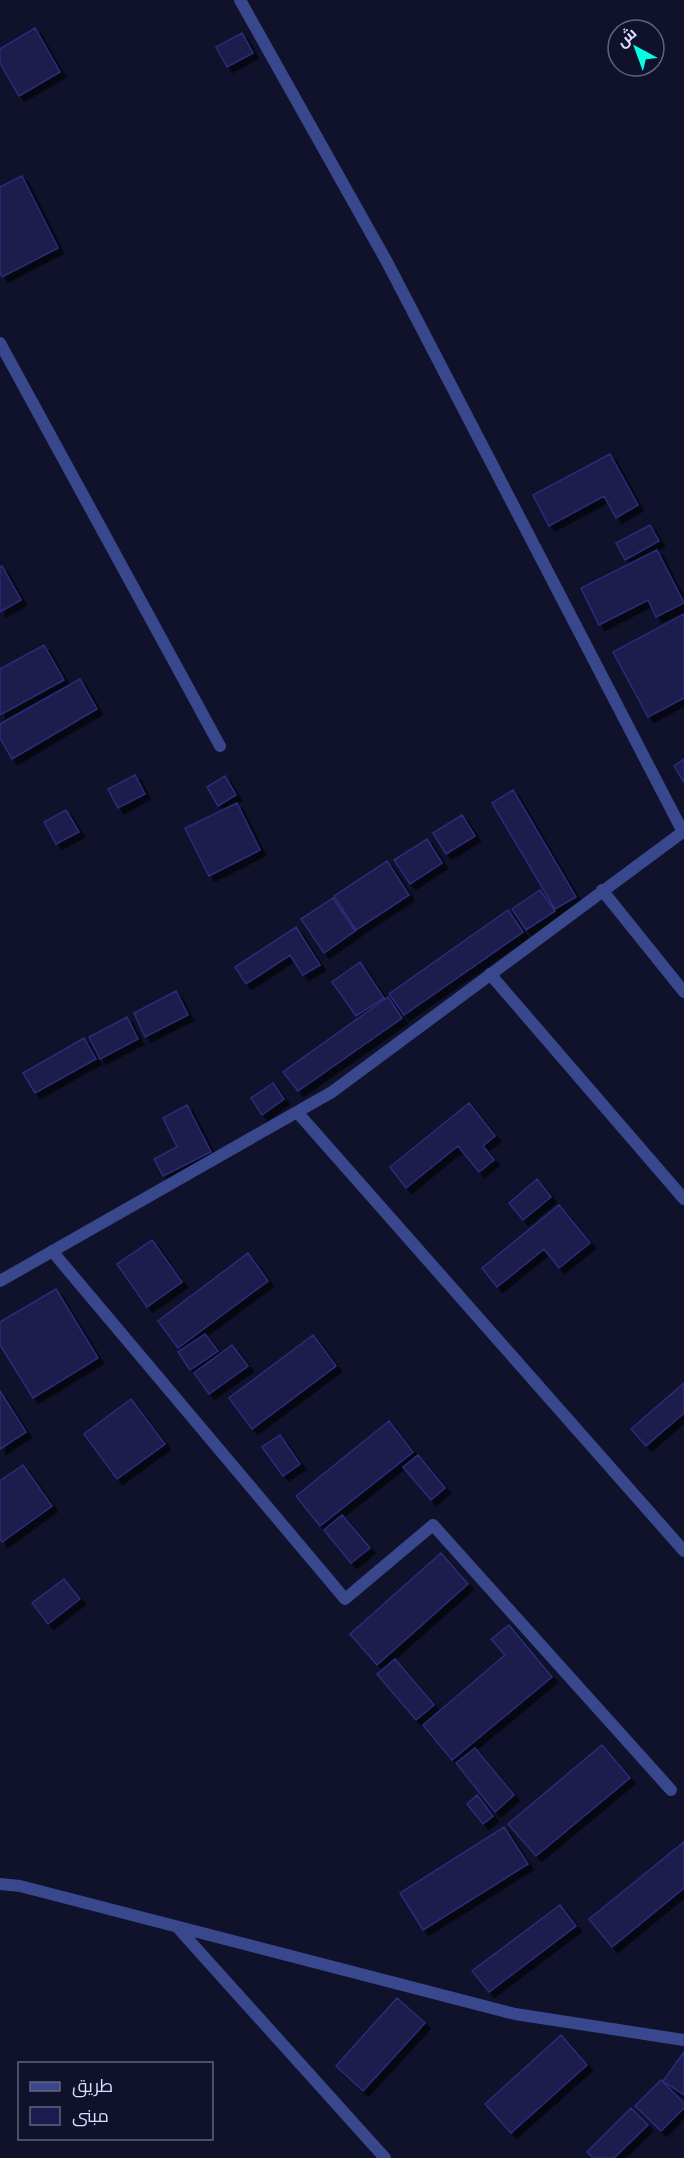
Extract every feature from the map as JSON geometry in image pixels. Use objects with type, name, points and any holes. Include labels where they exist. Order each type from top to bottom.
[{"type":"street","points":[[0,1281],[332,1092],[602,890],[684,832],[387,262],[240,0]]},
{"type":"street","points":[[0,343],[220,746]]},
{"type":"street","points":[[602,890],[684,992]]},
{"type":"street","points":[[490,974],[684,1199]]},
{"type":"street","points":[[297,1112],[684,1551]]},
{"type":"street","points":[[52,1251],[345,1599],[433,1525],[671,1790]]},
{"type":"street","points":[[0,1884],[20,1886],[515,2014],[684,2040]]},
{"type":"street","points":[[178,1927],[385,2158]]},
{"type":"building","points":[[35,28],[60,72],[19,96],[0,63],[0,49]]},
{"type":"building","points":[[242,33],[253,53],[227,67],[216,47]]},
{"type":"building","points":[[22,176],[58,248],[2,277],[0,272],[0,187]]},
{"type":"building","points":[[610,454],[638,505],[616,518],[604,496],[549,526],[533,495]]},
{"type":"building","points":[[650,525],[659,541],[625,560],[616,543]]},
{"type":"building","points":[[657,550],[684,603],[656,617],[648,600],[599,625],[581,588]]},
{"type":"building","points":[[2,566],[21,600],[0,612],[0,567]]},
{"type":"building","points":[[684,614],[684,698],[648,717],[613,652]]},
{"type":"building","points":[[44,645],[64,680],[0,715],[0,669]]},
{"type":"building","points":[[80,679],[97,709],[12,759],[0,738],[0,724]]},
{"type":"building","points":[[684,759],[684,782],[674,766]]},
{"type":"building","points":[[135,775],[145,794],[118,808],[108,789]]},
{"type":"building","points":[[225,776],[236,795],[218,806],[207,787]]},
{"type":"building","points":[[513,790],[576,897],[555,909],[492,803]]},
{"type":"building","points":[[237,803],[260,850],[209,876],[185,828]]},
{"type":"building","points":[[66,810],[79,832],[56,844],[44,822]]},
{"type":"building","points":[[462,815],[475,836],[446,854],[433,833]]},
{"type":"building","points":[[427,839],[442,863],[410,884],[394,860]]},
{"type":"building","points":[[387,861],[409,895],[356,930],[334,896]]},
{"type":"building","points":[[540,890],[555,911],[526,930],[512,909]]},
{"type":"building","points":[[333,898],[355,931],[324,953],[301,919]]},
{"type":"building","points":[[508,910],[523,932],[404,1015],[389,994]]},
{"type":"building","points":[[296,927],[320,965],[303,975],[290,955],[246,984],[235,967]]},
{"type":"building","points":[[360,962],[384,998],[356,1016],[332,982]]},
{"type":"building","points":[[176,991],[188,1015],[145,1037],[134,1013]]},
{"type":"building","points":[[388,997],[402,1018],[298,1091],[283,1072]]},
{"type":"building","points":[[127,1017],[138,1039],[100,1059],[89,1037]]},
{"type":"building","points":[[84,1038],[96,1059],[35,1093],[23,1073]]},
{"type":"building","points":[[273,1083],[284,1099],[262,1115],[251,1098]]},
{"type":"building","points":[[469,1103],[495,1136],[483,1146],[494,1160],[479,1172],[458,1146],[406,1188],[390,1167]]},
{"type":"building","points":[[187,1105],[211,1152],[163,1176],[154,1159],[177,1147],[163,1118]]},
{"type":"building","points":[[537,1179],[551,1197],[523,1220],[509,1203]]},
{"type":"building","points":[[559,1205],[590,1243],[559,1268],[544,1249],[497,1287],[482,1268]]},
{"type":"building","points":[[152,1240],[182,1282],[147,1307],[117,1264]]},
{"type":"building","points":[[248,1253],[268,1281],[178,1348],[158,1321]]},
{"type":"building","points":[[56,1289],[98,1358],[33,1398],[0,1345],[0,1322]]},
{"type":"building","points":[[205,1334],[218,1351],[190,1370],[178,1352]]},
{"type":"building","points":[[313,1335],[336,1366],[252,1429],[229,1398]]},
{"type":"building","points":[[232,1345],[248,1366],[209,1394],[194,1373]]},
{"type":"building","points":[[684,1383],[684,1413],[646,1446],[631,1429]]},
{"type":"building","points":[[0,1391],[26,1432],[0,1449]]},
{"type":"building","points":[[131,1399],[165,1444],[117,1479],[84,1434]]},
{"type":"building","points":[[389,1421],[413,1452],[320,1526],[296,1496]]},
{"type":"building","points":[[280,1435],[300,1464],[283,1476],[262,1447]]},
{"type":"building","points":[[418,1455],[445,1488],[431,1500],[403,1467]]},
{"type":"building","points":[[23,1465],[52,1506],[2,1542],[0,1539],[0,1481]]},
{"type":"building","points":[[342,1515],[370,1548],[351,1563],[324,1530]]},
{"type":"building","points":[[441,1553],[468,1584],[377,1665],[350,1634]]},
{"type":"building","points":[[64,1579],[80,1599],[48,1624],[32,1603]]},
{"type":"building","points":[[509,1625],[552,1677],[452,1760],[423,1725],[505,1655],[491,1639]]},
{"type":"building","points":[[395,1659],[434,1705],[416,1720],[377,1674]]},
{"type":"building","points":[[602,1745],[630,1778],[536,1856],[508,1824]]},
{"type":"building","points":[[475,1748],[514,1795],[495,1812],[456,1763]]},
{"type":"building","points":[[477,1795],[493,1816],[483,1824],[467,1804]]},
{"type":"building","points":[[504,1827],[528,1864],[423,1930],[400,1893]]},
{"type":"building","points":[[684,1842],[684,1888],[612,1947],[589,1919]]},
{"type":"building","points":[[560,1905],[576,1926],[489,1992],[472,1971]]},
{"type":"building","points":[[397,1998],[425,2023],[363,2091],[336,2066]]},
{"type":"building","points":[[561,2035],[587,2065],[511,2133],[485,2104]]},
{"type":"building","points":[[684,2052],[684,2095],[663,2081]]},
{"type":"building","points":[[661,2080],[684,2103],[684,2108],[661,2131],[635,2106]]},
{"type":"building","points":[[631,2108],[648,2125],[614,2158],[593,2158],[587,2152]]}]
